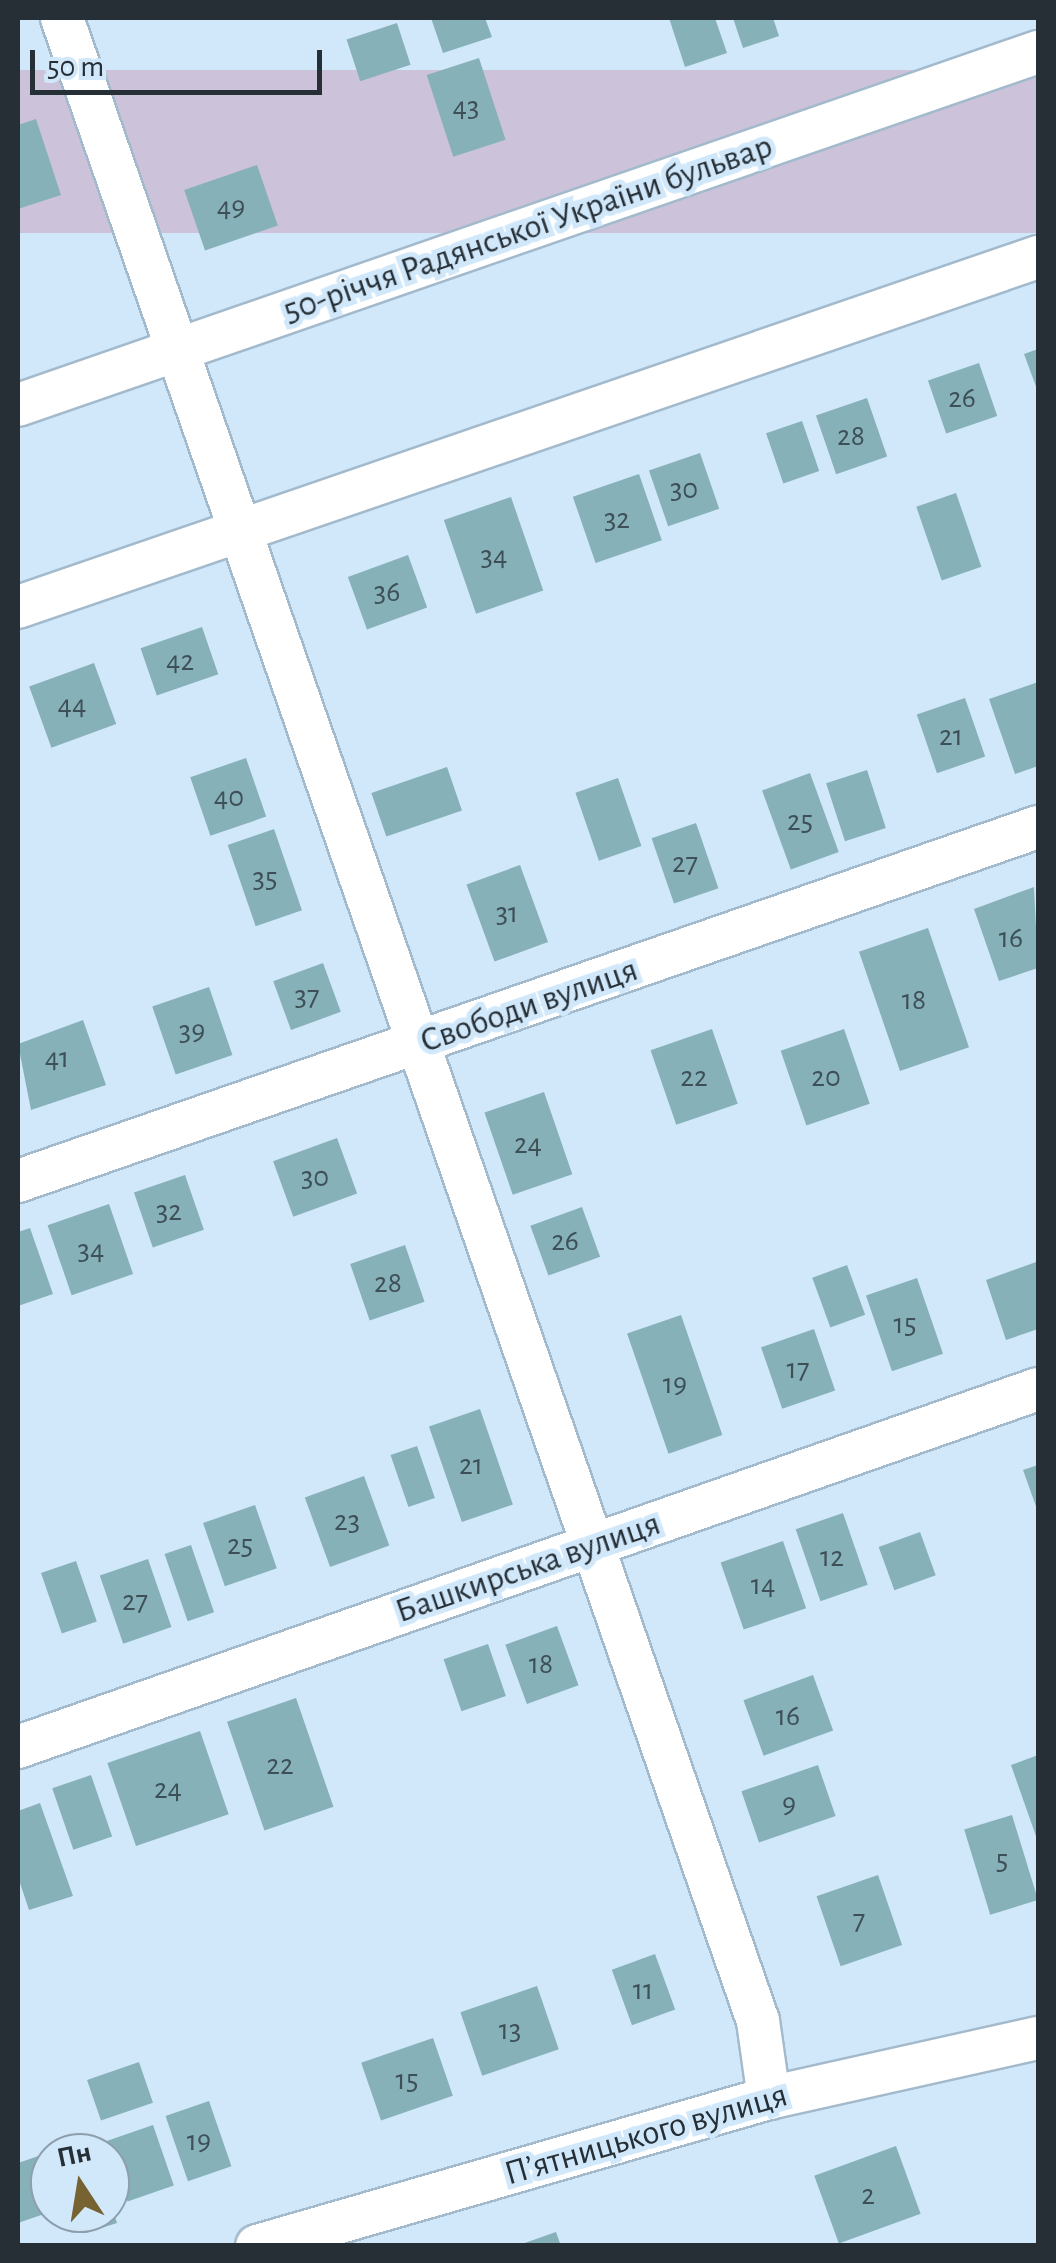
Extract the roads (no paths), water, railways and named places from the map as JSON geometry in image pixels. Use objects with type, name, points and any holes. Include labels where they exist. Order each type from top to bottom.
[{"type":"street","points":[[62,18],[758,2020],[769,2098]]},
{"type":"street","name":"50-річчя Радянської України бульвар","points":[[18,404],[1038,52]]},
{"type":"street","points":[[18,607],[1038,257]]},
{"type":"street","name":"Свободи вулиця","points":[[18,1181],[421,1044],[1038,826]]},
{"type":"street","name":"Башкирська вулиця","points":[[18,1747],[1038,1388]]},
{"type":"street","name":"П’ятницького вулиця","points":[[257,2246],[769,2098],[1038,2038]]}]
